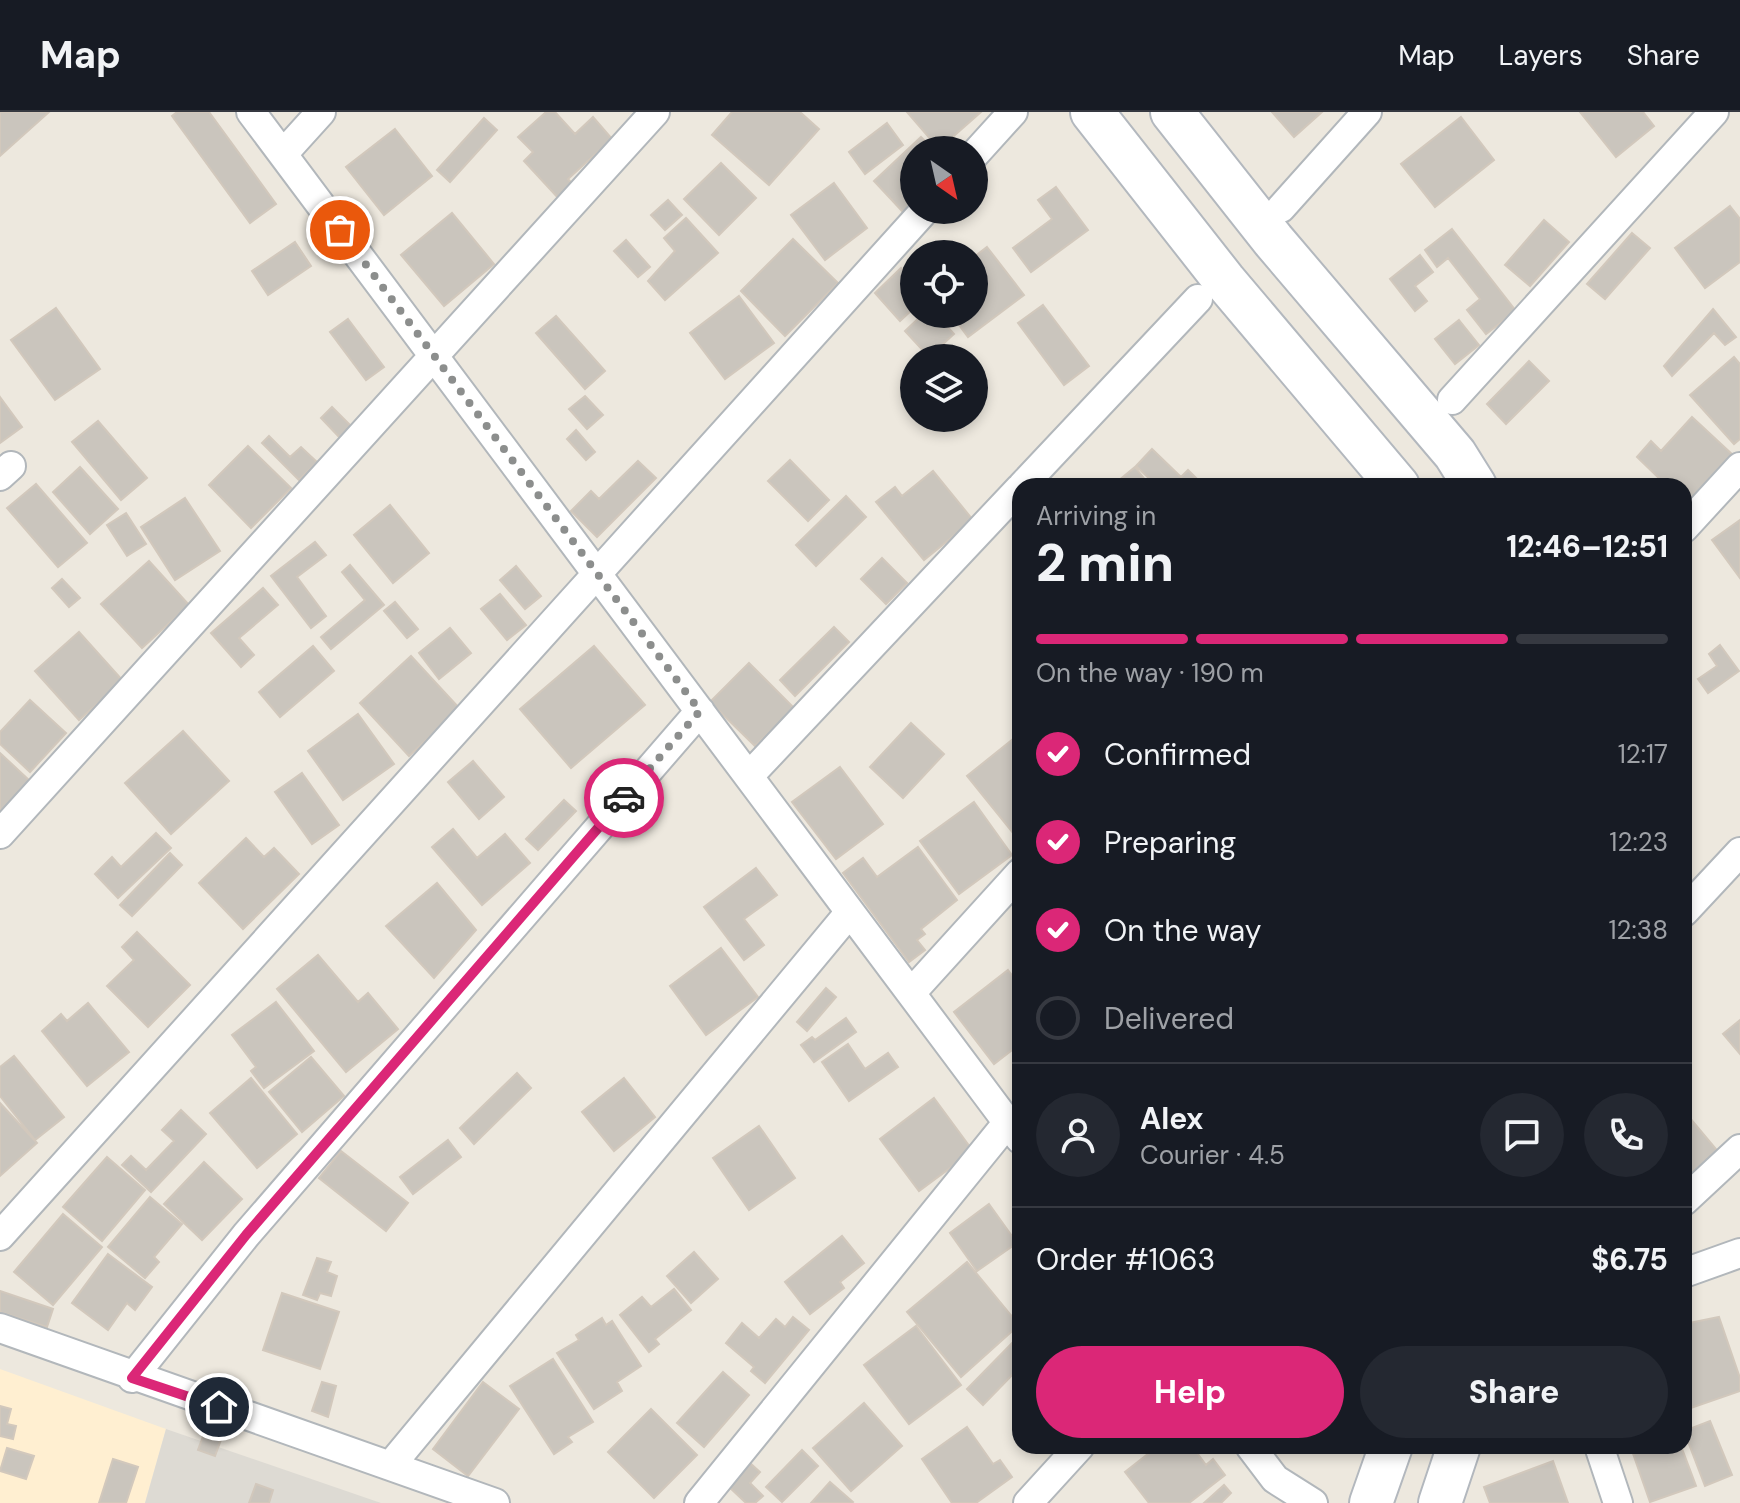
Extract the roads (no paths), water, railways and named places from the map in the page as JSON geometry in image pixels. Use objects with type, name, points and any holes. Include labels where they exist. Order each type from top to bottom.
[{"type":"main road","points":[[1092,112],[1224,280],[1391,478]]},
{"type":"main road","points":[[1172,112],[1273,240],[1455,454],[1470,478]]},
{"type":"main road","points":[[1371,1503],[1388,1454]]},
{"type":"main road","points":[[1440,1503],[1456,1454]]},
{"type":"street","points":[[251,112],[1012,1127]]},
{"type":"street","points":[[283,154],[321,112]]},
{"type":"street","points":[[0,834],[655,112]]},
{"type":"street","points":[[988,140],[1013,112]]},
{"type":"street","points":[[1281,208],[1367,112]]},
{"type":"street","points":[[1452,400],[1714,112]]},
{"type":"street","points":[[0,1236],[912,224]]},
{"type":"street","points":[[1029,478],[1198,299]]},
{"type":"street","points":[[1692,519],[1740,467]]},
{"type":"street","points":[[749,776],[1012,497]]},
{"type":"street","points":[[132,1378],[246,1235],[700,711]]},
{"type":"street","points":[[1692,903],[1740,852]]},
{"type":"street","points":[[911,993],[1012,882]]},
{"type":"street","points":[[391,1465],[850,912]]},
{"type":"street","points":[[699,1503],[1012,1132]]},
{"type":"street","points":[[1692,1194],[1740,1149]]},
{"type":"street","points":[[1692,1270],[1740,1253]]},
{"type":"street","points":[[0,1328],[132,1378],[495,1503]]},
{"type":"street","points":[[1028,1503],[1073,1454]]},
{"type":"street","points":[[1256,1454],[1275,1479],[1313,1503]]},
{"type":"street","points":[[1602,1454],[1618,1503]]}]
